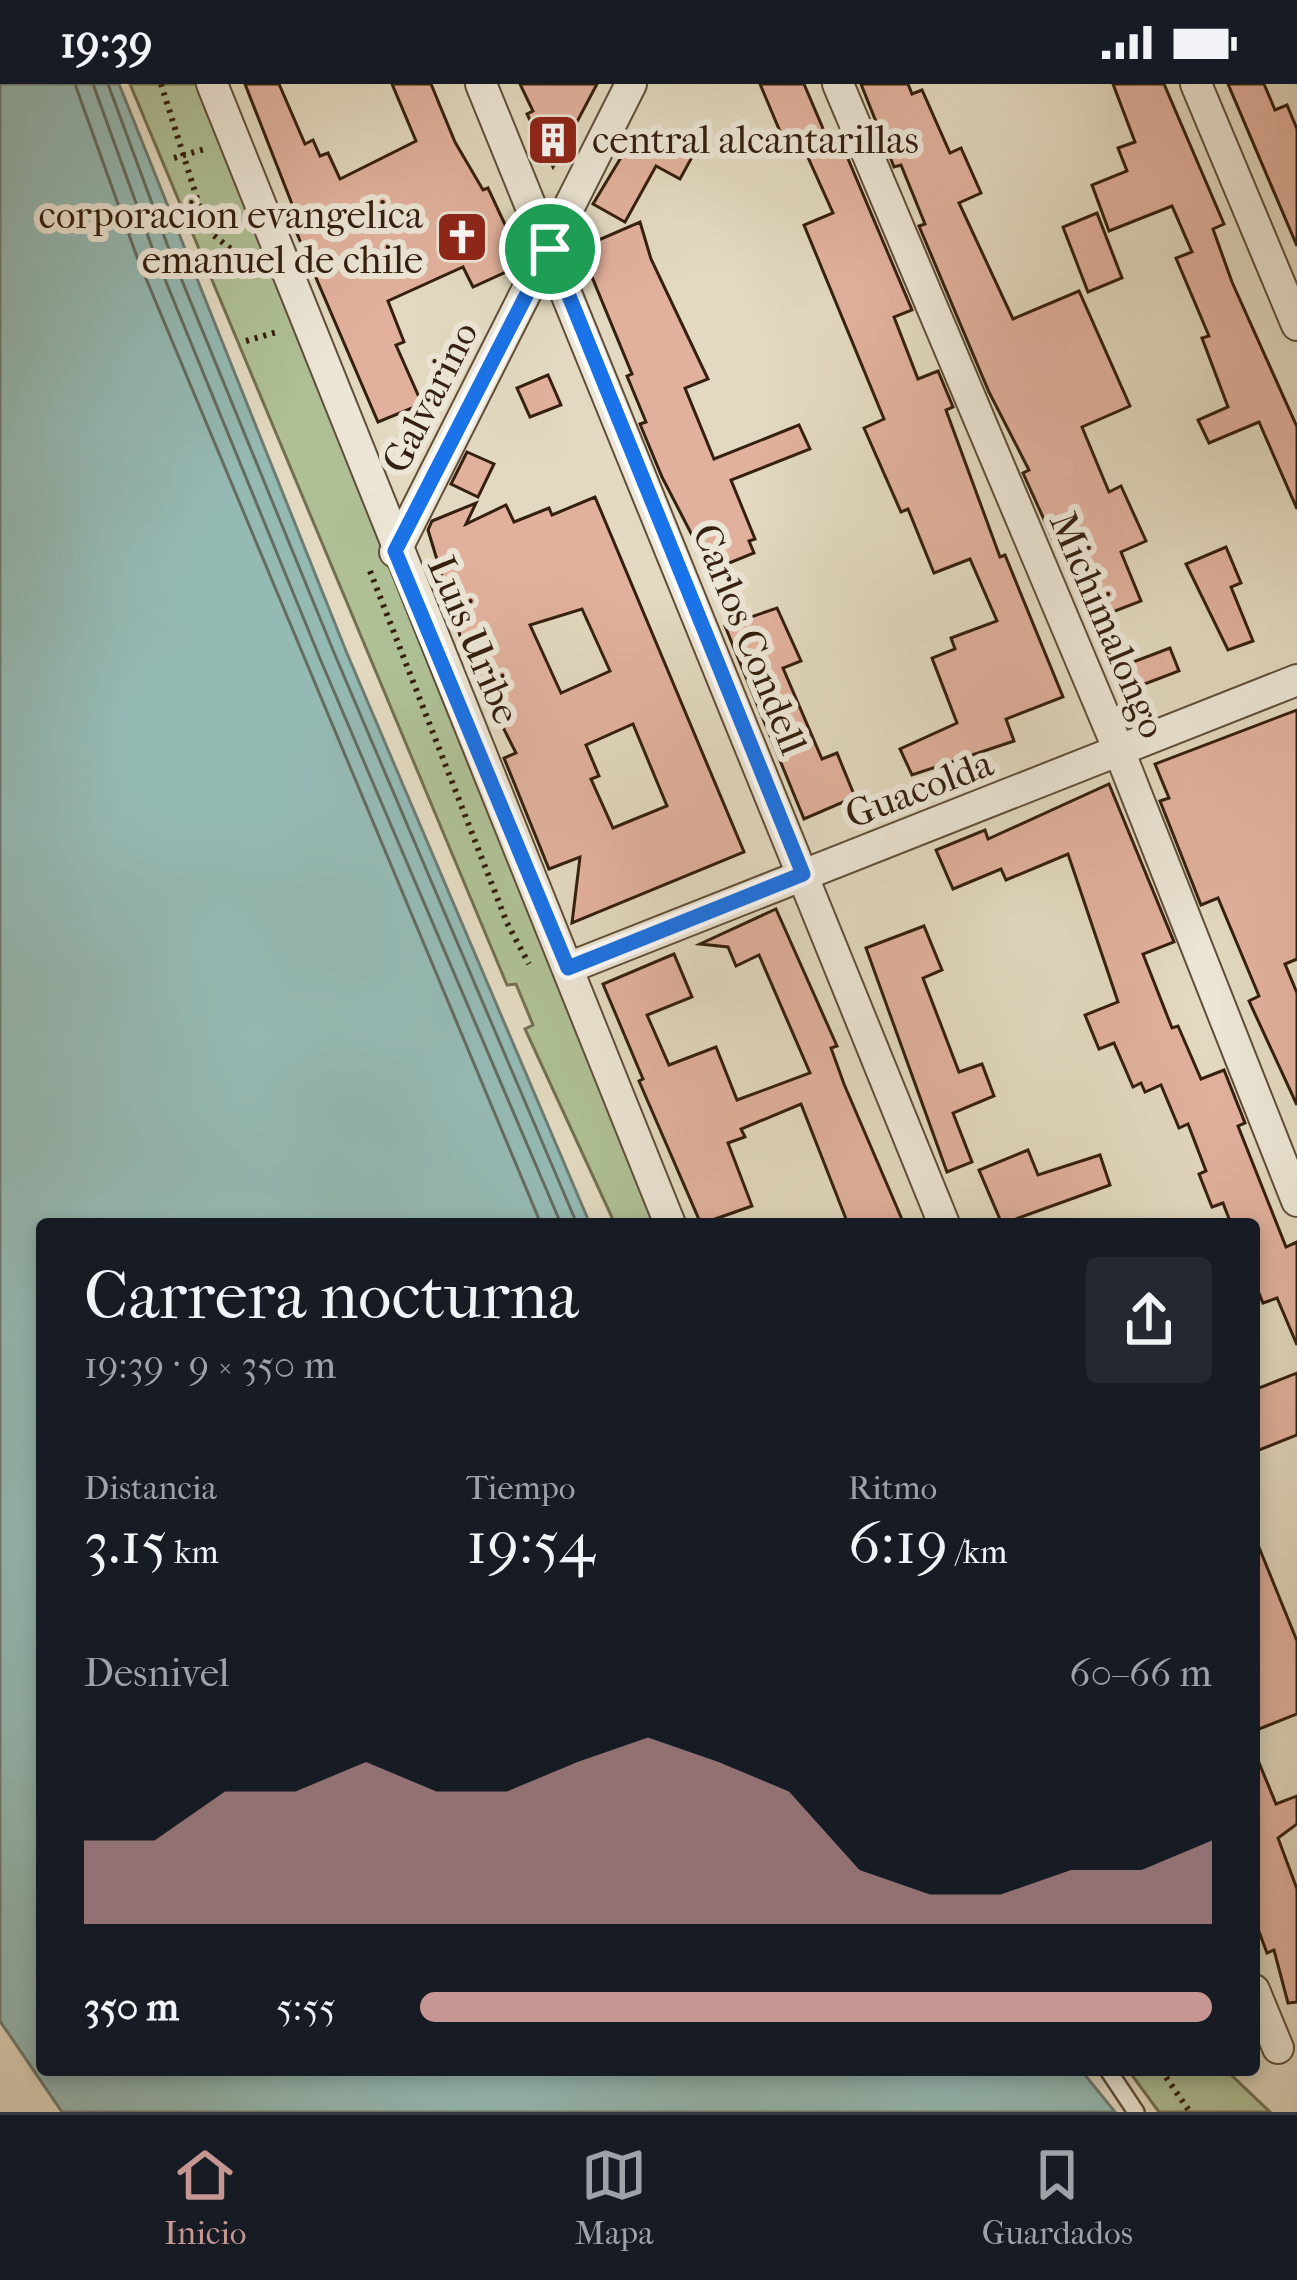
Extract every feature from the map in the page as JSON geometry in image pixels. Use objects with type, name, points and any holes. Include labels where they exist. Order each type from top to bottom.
[{"type":"street","name":"Luis Uribe","points":[[212,84],[380,555],[568,968],[668,1218]]},
{"type":"street","name":"Carlos Condell","points":[[481,84],[942,1218]]},
{"type":"street","name":"Galvarino","points":[[380,555],[550,249],[631,84]]},
{"type":"street","name":"Michimalongo","points":[[838,84],[1120,753],[1297,1201]]},
{"type":"street","points":[[1196,84],[1291,291],[1297,325]]},
{"type":"street","name":"Guacolda","points":[[568,968],[1297,680]]},
{"type":"street","points":[[1260,2006],[1276,2047]]},
{"type":"lane","points":[[1112,2076],[1136,2112]]},
{"type":"path","points":[[160,84],[206,230],[262,277]]},
{"type":"path","points":[[246,341],[285,330]]},
{"type":"path","points":[[380,555],[507,922],[537,977]]},
{"type":"path","points":[[1165,2076],[1190,2112]]},
{"type":"green space","points":[[130,84],[202,84],[655,1218],[612,1218],[525,1029],[533,1025],[516,984],[507,985]]},
{"type":"green space","points":[[1133,2076],[1232,2076],[1270,2112],[1159,2112]]},
{"type":"water","points":[[0,84],[119,84],[346,651],[587,1218],[36,1218],[36,2074],[0,2021]]},
{"type":"water","points":[[37,2076],[1086,2076],[1115,2112],[62,2112]]},
{"type":"building","points":[[245,84],[279,84],[305,144],[313,140],[320,156],[328,153],[340,179],[416,141],[392,84],[431,84],[455,142],[483,190],[488,188],[521,259],[517,267],[473,287],[463,267],[388,301],[404,342],[396,345],[422,404],[378,422],[295,229],[301,227]]},
{"type":"building","name":"central alcantarillas","points":[[520,84],[597,84],[553,167],[527,114],[533,111]]},
{"type":"building","points":[[760,84],[804,84],[833,152],[843,147],[912,310],[894,317],[918,379],[938,371],[953,407],[946,410],[1000,557],[1005,555],[1063,697],[1006,719],[1014,741],[912,775],[900,749],[957,723],[932,658],[955,649],[951,638],[997,621],[970,559],[934,573],[908,509],[901,512],[864,428],[884,419],[804,225],[833,213],[801,142],[787,148]]},
{"type":"building","points":[[861,84],[908,84],[912,94],[922,90],[950,153],[961,148],[981,193],[959,203],[1013,319],[1079,291],[1130,406],[1082,427],[1109,492],[1121,486],[1146,541],[1121,552],[1141,601],[1097,618],[1079,573],[1070,577],[1023,473],[1029,470],[989,392],[919,226],[925,224],[901,165],[894,167]]},
{"type":"building","points":[[1113,84],[1164,84],[1224,224],[1213,229],[1232,282],[1297,427],[1297,509],[1259,422],[1209,443],[1198,420],[1228,407],[1202,338],[1209,336],[1176,258],[1192,252],[1172,206],[1109,231],[1092,185],[1127,171],[1118,148],[1135,142]]},
{"type":"building","points":[[1228,84],[1264,84],[1275,110],[1287,105],[1297,129],[1297,246]]},
{"type":"building","points":[[656,127],[697,148],[680,179],[656,166],[625,222],[593,204],[637,131],[650,138]]},
{"type":"building","points":[[1097,213],[1122,278],[1088,292],[1063,227]]},
{"type":"building","points":[[640,222],[651,259],[708,379],[685,388],[714,459],[799,425],[810,449],[731,480],[755,539],[749,541],[754,553],[712,570],[698,535],[693,537],[662,477],[640,424],[646,422],[627,376],[632,374],[580,248]]},
{"type":"building","points":[[548,375],[561,405],[530,417],[517,388]]},
{"type":"building","points":[[467,452],[494,464],[478,497],[451,484]]},
{"type":"building","points":[[595,497],[744,852],[572,923],[580,857],[549,869],[504,758],[516,753],[465,652],[428,530],[432,521],[476,503],[466,524],[506,505],[514,522],[549,508],[552,515]],"holes":[[[582,609],[610,671],[561,693],[530,625]],[[633,724],[667,806],[613,828],[591,779],[599,776],[586,745]]]},
{"type":"building","points":[[1226,547],[1241,583],[1231,587],[1253,641],[1228,650],[1186,564]]},
{"type":"building","points":[[777,608],[801,661],[783,668],[822,759],[837,753],[855,797],[804,819],[725,626]]},
{"type":"building","points":[[1170,648],[1179,671],[1134,688],[1125,665]]},
{"type":"building","points":[[1297,710],[1297,959],[1285,964],[1297,993],[1297,1105],[1249,1001],[1259,996],[1218,898],[1201,905],[1160,801],[1169,798],[1155,764]]},
{"type":"building","points":[[1109,784],[1174,942],[1143,954],[1172,1028],[1178,1026],[1201,1079],[1224,1070],[1245,1123],[1238,1126],[1286,1247],[1297,1242],[1297,1345],[1277,1298],[1263,1303],[1260,1296],[1260,1218],[1229,1218],[1223,1203],[1212,1207],[1199,1174],[1206,1171],[1188,1124],[1179,1128],[1161,1085],[1145,1092],[1141,1083],[1133,1087],[1114,1043],[1099,1049],[1085,1015],[1118,1002],[1068,854],[1006,880],[1001,869],[953,889],[936,850],[985,830],[988,839]]},
{"type":"building","points":[[776,909],[837,1046],[831,1048],[844,1084],[901,1218],[846,1218],[801,1104],[741,1129],[745,1137],[728,1143],[752,1206],[718,1218],[698,1218],[603,984],[674,954],[692,997],[647,1015],[669,1065],[716,1047],[737,1100],[810,1073],[759,955],[736,966],[728,947],[700,944]]},
{"type":"building","points":[[924,926],[942,970],[923,978],[959,1072],[982,1064],[994,1096],[953,1113],[972,1162],[947,1172],[866,948]]},
{"type":"building","points":[[1028,1150],[1038,1175],[1100,1155],[1110,1185],[1019,1218],[999,1218],[979,1170]]},
{"type":"building","points":[[1297,1373],[1297,1435],[1260,1450],[1260,1388]]},
{"type":"building","points":[[1260,1550],[1297,1641],[1297,1714],[1260,1729]]},
{"type":"building","points":[[1260,1765],[1276,1804],[1297,1796],[1297,1824],[1278,1838],[1297,1889],[1297,2002],[1288,2003],[1274,1950],[1267,1953],[1260,1934]]},
{"type":"place","name":"central alcantarillas","points":[[553,140]]},
{"type":"place","name":"corporacion evangelica emanuel de chile","points":[[462,237]]},
{"type":"route","points":[[550,249],[803,874],[568,968],[395,551],[550,249]]}]
